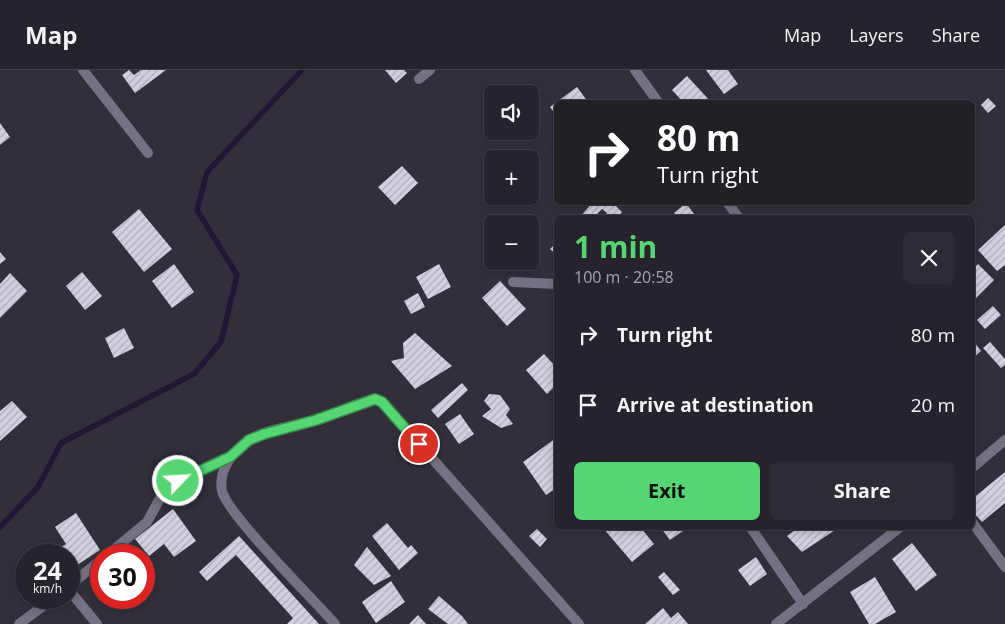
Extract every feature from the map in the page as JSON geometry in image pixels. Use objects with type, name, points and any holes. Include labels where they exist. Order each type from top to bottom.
[{"type":"street","points":[[83,70],[148,153]]},
{"type":"street","points":[[419,79],[430,70]]},
{"type":"street","points":[[635,70],[657,100]]},
{"type":"street","points":[[513,282],[554,284]]},
{"type":"street","points":[[120,544],[147,522],[163,493],[178,481],[230,457],[249,440],[316,420],[375,399],[382,402],[580,624]]},
{"type":"street","points":[[975,465],[1005,440]]},
{"type":"street","points":[[230,457],[222,476],[222,492],[237,515],[335,624]]},
{"type":"street","points":[[975,526],[1005,567]]},
{"type":"street","points":[[752,530],[803,604]]},
{"type":"street","points":[[776,624],[896,530]]},
{"type":"street","points":[[80,577],[90,569]]},
{"type":"street","points":[[80,603],[97,624]]},
{"type":"street","points":[[19,624],[39,609]]},
{"type":"building","points":[[129,70],[134,75],[141,70],[166,70],[135,93],[122,75]]},
{"type":"building","points":[[385,70],[404,70],[407,73],[396,83]]},
{"type":"building","points":[[706,70],[728,70],[738,84],[724,94]]},
{"type":"building","points":[[687,76],[709,100],[681,100],[672,90]]},
{"type":"building","points":[[577,87],[587,100],[560,100]]},
{"type":"building","points":[[988,98],[996,106],[988,113],[981,105]]},
{"type":"building","points":[[554,104],[554,112],[550,107]]},
{"type":"building","points":[[0,123],[10,137],[0,145]]},
{"type":"building","points":[[402,166],[418,183],[395,205],[378,187]]},
{"type":"building","points":[[590,205],[615,205],[622,212],[620,215],[605,215],[607,213],[602,209],[596,215],[582,215]]},
{"type":"building","points":[[684,205],[687,205],[695,215],[675,215],[674,213]]},
{"type":"building","points":[[139,209],[172,249],[144,272],[112,232]]},
{"type":"building","points":[[1005,225],[1005,265],[997,271],[978,250]]},
{"type":"building","points":[[0,252],[6,259],[0,264]]},
{"type":"building","points":[[174,264],[194,292],[172,308],[152,281]]},
{"type":"building","points":[[439,264],[451,287],[428,299],[416,277]]},
{"type":"building","points":[[978,264],[994,280],[975,299],[975,267]]},
{"type":"building","points":[[82,272],[102,296],[85,310],[66,286]]},
{"type":"building","points":[[10,273],[27,291],[0,318],[0,284]]},
{"type":"building","points":[[500,281],[526,309],[507,326],[482,298]]},
{"type":"building","points":[[418,293],[425,307],[411,314],[404,301]]},
{"type":"building","points":[[993,306],[1001,315],[985,329],[977,320]]},
{"type":"building","points":[[124,328],[134,348],[114,358],[105,338]]},
{"type":"building","points":[[415,333],[452,366],[415,389],[391,361],[404,358],[403,343]]},
{"type":"building","points":[[990,342],[1005,359],[1005,365],[1001,368],[983,348]]},
{"type":"building","points":[[975,343],[981,351],[975,356]]},
{"type":"building","points":[[544,354],[554,365],[554,387],[547,394],[526,370]]},
{"type":"building","points":[[462,383],[468,390],[438,418],[431,410]]},
{"type":"building","points":[[489,394],[500,395],[510,409],[506,415],[513,424],[501,428],[482,416],[491,409],[484,401]]},
{"type":"building","points":[[12,401],[27,417],[0,441],[0,411]]},
{"type":"building","points":[[460,414],[474,434],[459,444],[445,424]]},
{"type":"building","points":[[554,439],[554,489],[546,495],[523,462]]},
{"type":"building","points":[[1005,472],[1005,503],[982,522],[975,514],[975,497]]},
{"type":"building","points":[[173,509],[196,541],[174,557],[164,544],[155,551],[155,544],[139,544],[135,539]]},
{"type":"building","points":[[76,513],[96,544],[90,544],[90,557],[80,563],[80,544],[66,544],[55,527]]},
{"type":"building","points":[[387,523],[408,548],[411,545],[418,553],[399,570],[372,536]]},
{"type":"building","points":[[537,529],[547,539],[540,547],[529,536]]},
{"type":"building","points":[[605,530],[643,530],[654,544],[632,562]]},
{"type":"building","points":[[662,530],[684,530],[670,540]]},
{"type":"building","points":[[795,530],[835,530],[802,552],[787,536]]},
{"type":"building","points":[[239,536],[319,624],[287,624],[293,618],[236,555],[207,581],[199,572]]},
{"type":"building","points":[[912,543],[937,575],[916,591],[892,559]]},
{"type":"building","points":[[367,547],[391,576],[374,585],[354,565]]},
{"type":"building","points":[[756,557],[767,574],[750,586],[738,570]]},
{"type":"building","points":[[664,572],[680,590],[673,595],[658,577]]},
{"type":"building","points":[[875,577],[896,612],[875,624],[869,624],[850,592]]},
{"type":"building","points":[[391,581],[405,602],[376,623],[362,602]]},
{"type":"building","points":[[439,596],[462,616],[468,624],[448,624],[428,609]]},
{"type":"building","points":[[663,608],[671,618],[678,612],[688,624],[645,624]]},
{"type":"building","points":[[418,615],[426,624],[409,624]]},
{"type":"waterway","points":[[0,527],[38,487],[61,443],[194,374],[221,342],[237,275],[197,210],[207,172],[302,70]]},
{"type":"route","points":[[178,481],[230,457],[249,440],[316,420],[355,404],[375,399],[382,402],[419,444]]}]
